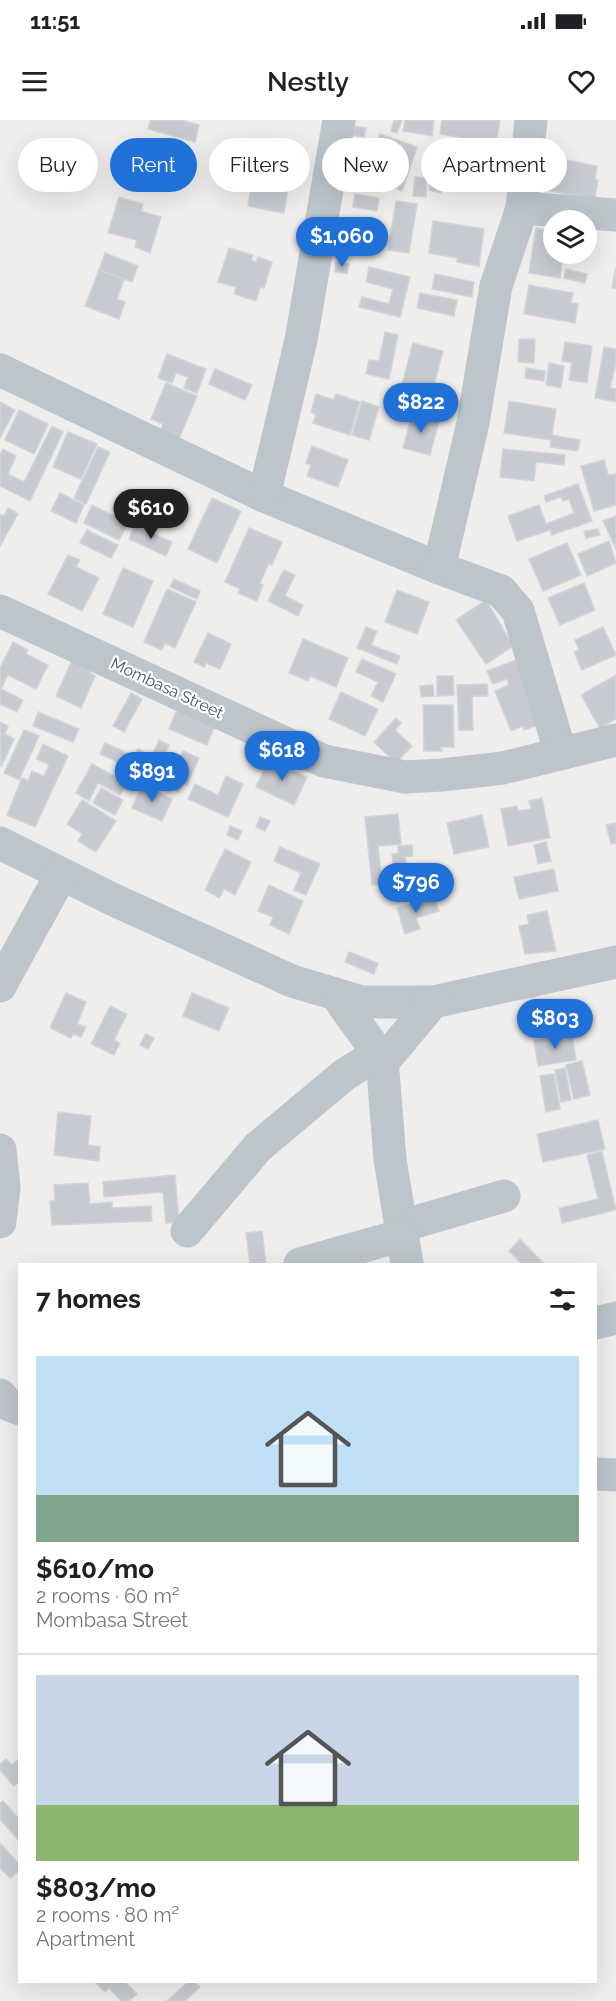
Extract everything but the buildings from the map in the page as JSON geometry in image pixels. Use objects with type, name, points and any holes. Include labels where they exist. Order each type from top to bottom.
[{"type":"street","points":[[264,496],[301,340],[339,120]]},
{"type":"street","points":[[439,568],[473,423],[496,286],[522,208],[531,120]]},
{"type":"street","points":[[522,208],[616,215]]},
{"type":"street","points":[[0,370],[264,496],[501,591],[518,610],[561,754]]},
{"type":"street","name":"Mombasa Street","points":[[0,611],[324,761],[405,777],[503,768],[616,740]]},
{"type":"street","points":[[0,843],[61,875],[292,981],[362,1002],[385,1004],[433,1002],[616,962]]},
{"type":"street","points":[[0,986],[61,875]]},
{"type":"street","points":[[337,996],[382,1059],[390,1158],[404,1242]]},
{"type":"street","points":[[187,1231],[243,1163],[302,1108],[353,1069],[368,1061],[382,1059],[408,1035],[433,1002]]},
{"type":"street","points":[[0,1150],[4,1187],[0,1222]]},
{"type":"street","points":[[305,1263],[404,1242],[504,1196]]},
{"type":"street","points":[[597,1323],[616,1318]]},
{"type":"street","points":[[0,1395],[9,1405],[18,1408]]},
{"type":"street","points":[[597,1474],[616,1475]]}]
